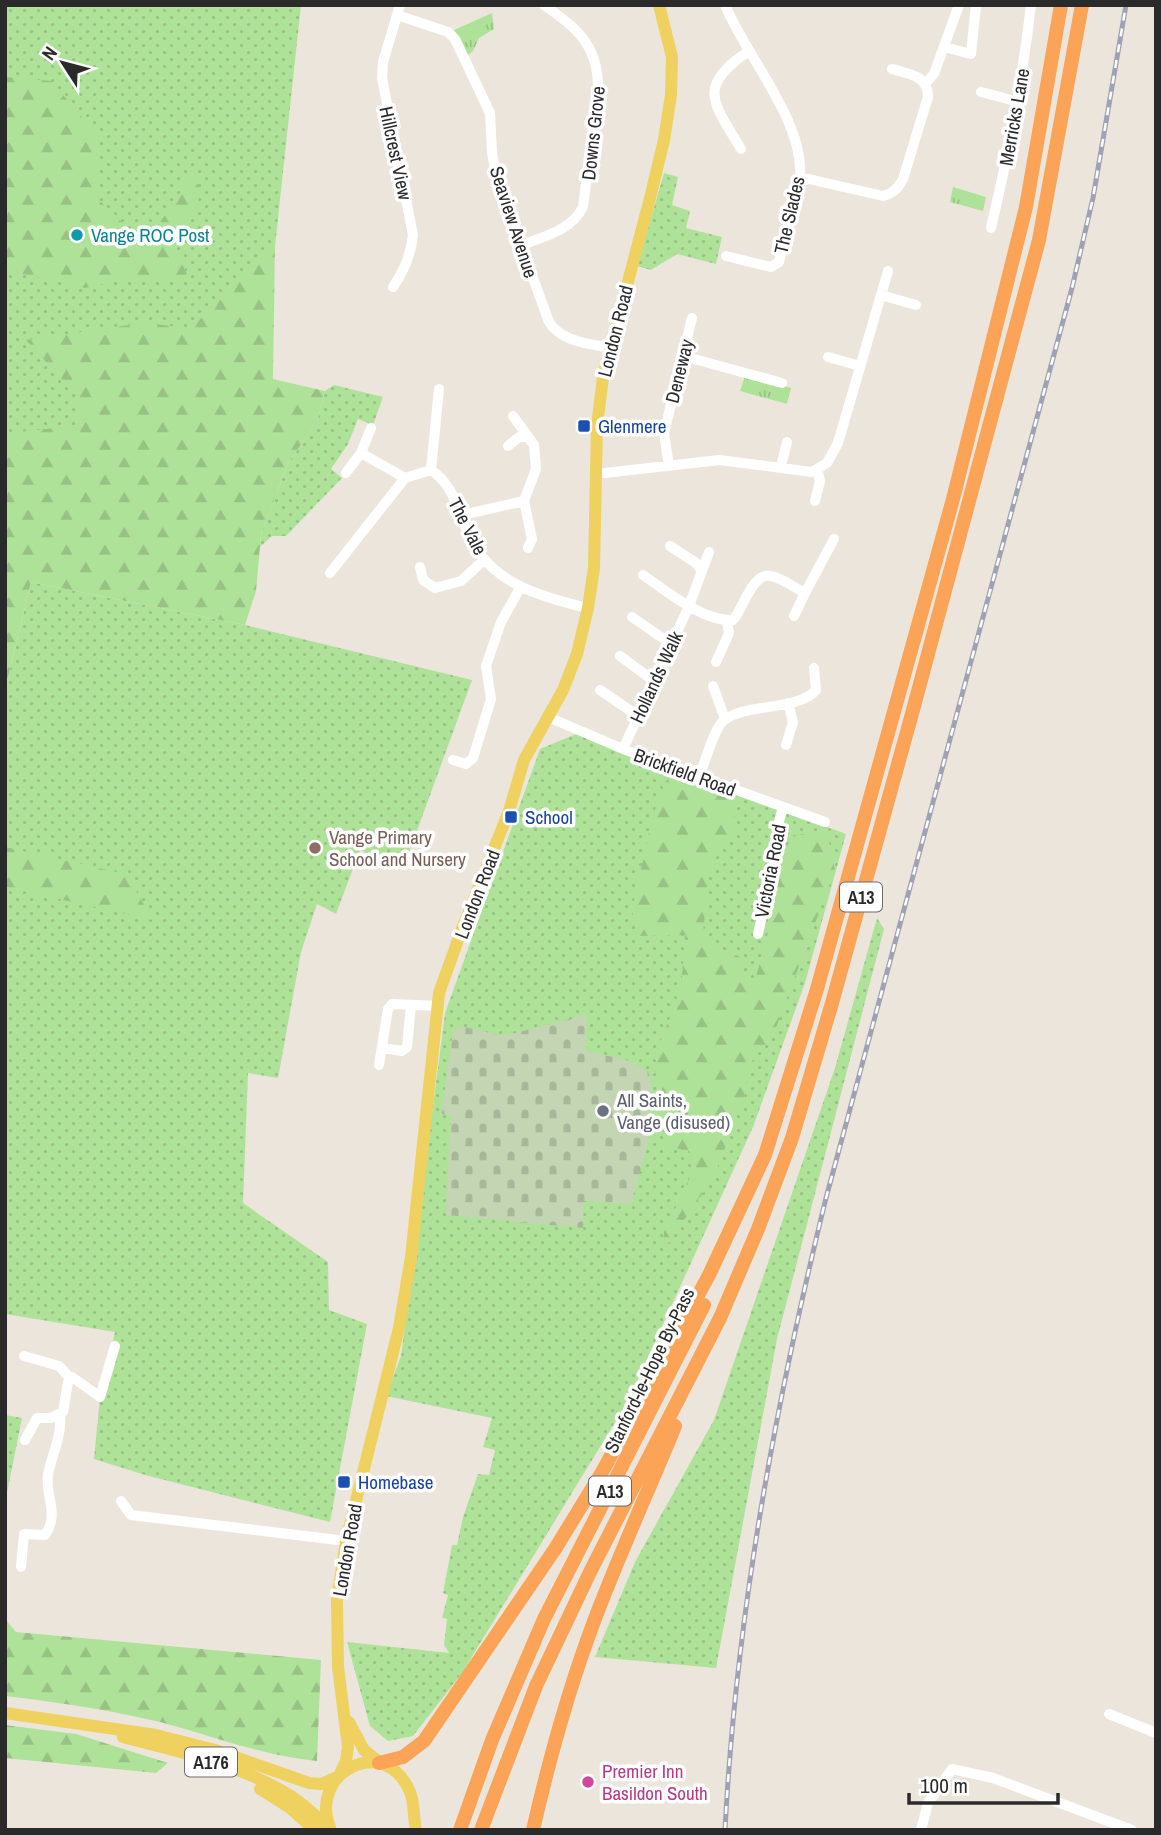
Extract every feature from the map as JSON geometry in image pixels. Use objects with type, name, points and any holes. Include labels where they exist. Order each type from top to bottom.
[{"type":"highway","name":"A13","points":[[379,1763],[403,1757],[424,1741],[578,1513],[676,1339],[738,1217],[765,1155],[817,989],[953,499],[1026,207],[1061,5]]},
{"type":"highway","name":"A13","points":[[533,1830],[557,1733],[592,1626],[758,1229],[812,1074],[1039,240],[1082,5]]},
{"type":"highway","name":"Stanford-le-Hope By-Pass","points":[[460,1830],[488,1750],[518,1678],[564,1580],[694,1326],[724,1260],[765,1155]]},
{"type":"highway","name":"A13","points":[[481,1830],[536,1686],[591,1570],[720,1318]]},
{"type":"main road","name":"London Road","points":[[339,1776],[347,1754],[345,1714],[338,1667],[337,1600],[346,1541],[403,1304],[411,1257],[439,993],[509,811],[524,760],[563,691],[577,654],[588,608],[596,537],[597,426],[603,377],[664,140],[671,95],[672,57],[659,5]]},
{"type":"main road","name":"A176","points":[[5,1713],[146,1733],[202,1746],[309,1783],[322,1784],[353,1765],[371,1761],[379,1763]]},
{"type":"main road","name":"London Road","points":[[345,1714],[360,1744],[379,1763],[396,1772],[406,1784],[416,1830]]},
{"type":"main road","name":"A176","points":[[77,1723],[168,1749],[271,1785],[296,1800],[331,1830]]},
{"type":"main road","name":"A176","points":[[168,1749],[271,1794],[315,1830]]},
{"type":"main road","name":"A176","points":[[331,1830],[326,1804],[331,1788],[339,1776]]},
{"type":"main road","points":[[408,1830],[414,1811]]},
{"type":"street","name":"Downs Grove","points":[[520,246],[568,226],[578,218],[583,207],[598,87],[595,58],[580,34],[571,24],[544,5]]},
{"type":"street","name":"The Slades","points":[[725,5],[791,126],[801,163],[779,262],[771,267],[726,256]]},
{"type":"street","points":[[925,83],[934,74],[959,5]]},
{"type":"street","points":[[944,47],[971,54],[976,5]]},
{"type":"street","name":"Merricks Lane","points":[[991,228],[1019,102],[1031,5]]},
{"type":"street","name":"Seaview Avenue","points":[[399,10],[448,32],[455,39],[490,113],[496,176],[545,315],[553,329],[565,337],[609,348]]},
{"type":"street","name":"Hillcrest View","points":[[393,287],[403,272],[412,247],[413,235],[382,78],[383,62],[399,10]]},
{"type":"street","points":[[741,149],[713,95],[715,84],[727,66],[749,51]]},
{"type":"street","points":[[800,177],[875,195],[892,194],[904,179],[928,97],[925,83],[915,75],[891,69]]},
{"type":"street","points":[[981,92],[1019,102]]},
{"type":"street","points":[[596,474],[719,460],[812,472],[827,463],[838,443],[888,271]]},
{"type":"street","points":[[881,295],[916,305]]},
{"type":"street","name":"Deneway","points":[[669,466],[664,433],[692,318]]},
{"type":"street","points":[[683,356],[782,383]]},
{"type":"street","points":[[828,357],[860,366]]},
{"type":"street","points":[[330,573],[405,478],[431,470],[439,389]]},
{"type":"street","points":[[513,416],[534,445],[536,469],[524,501],[532,539],[528,548]]},
{"type":"street","points":[[346,473],[361,453],[372,428]]},
{"type":"street","points":[[508,446],[519,437],[528,437]]},
{"type":"street","points":[[781,466],[787,442]]},
{"type":"street","points":[[361,453],[405,478]]},
{"type":"street","points":[[815,500],[820,481],[817,469]]},
{"type":"street","name":"The Vale","points":[[431,470],[443,477],[469,535],[484,560],[520,588],[547,599],[588,608]]},
{"type":"street","points":[[462,515],[524,501]]},
{"type":"street","points":[[794,616],[834,539]]},
{"type":"street","points":[[670,546],[702,570]]},
{"type":"street","name":"Hollands Walk","points":[[623,749],[689,606],[709,552]]},
{"type":"street","points":[[420,567],[423,580],[435,588],[461,581],[484,560]]},
{"type":"street","points":[[643,575],[689,606]]},
{"type":"street","points":[[716,662],[729,633],[727,621],[733,620],[740,613],[751,589],[761,577],[774,577],[805,593]]},
{"type":"street","points":[[414,588],[423,580]]},
{"type":"street","points":[[453,760],[466,764],[473,758],[491,699],[486,666],[501,622],[520,588]]},
{"type":"street","name":"Hollands Walk","points":[[689,606],[727,621]]},
{"type":"street","points":[[632,617],[671,644]]},
{"type":"street","points":[[620,656],[654,681]]},
{"type":"street","points":[[699,777],[719,726],[725,719],[735,714],[788,703],[815,693],[814,668]]},
{"type":"street","points":[[713,686],[725,719]]},
{"type":"street","points":[[600,690],[638,716]]},
{"type":"street","points":[[786,745],[793,722],[788,703]]},
{"type":"street","name":"Brickfield Road","points":[[548,717],[623,749],[825,822]]},
{"type":"street","name":"Victoria Road","points":[[758,934],[781,833],[778,825],[783,807]]},
{"type":"street","points":[[379,1065],[387,1009],[392,1004],[438,1006]]},
{"type":"street","points":[[382,1048],[402,1051],[407,1047],[411,1005]]},
{"type":"street","points":[[24,1356],[59,1366],[71,1379],[72,1377],[100,1397],[114,1346]]},
{"type":"street","points":[[25,1440],[37,1418],[51,1418],[64,1412],[68,1382],[71,1379]]},
{"type":"street","points":[[20,1567],[24,1534],[45,1535],[52,1524],[48,1473],[58,1446],[60,1414]]},
{"type":"street","points":[[121,1501],[131,1515],[346,1541]]},
{"type":"street","points":[[1109,1714],[1156,1733]]},
{"type":"street","points":[[921,1830],[928,1803],[952,1769],[993,1777],[1132,1830]]},
{"type":"green space","points":[[5,5],[301,5],[231,611],[20,568],[5,625]]},
{"type":"green space","points":[[492,13],[494,29],[479,38],[468,55],[454,30]]},
{"type":"green space","points":[[5,77],[51,81],[100,138],[96,197],[131,231],[156,228],[181,192],[185,179],[193,177],[189,166],[201,191],[197,205],[172,241],[187,274],[173,281],[127,279],[85,288],[19,273],[8,264],[5,265]]},
{"type":"green space","points":[[664,173],[678,177],[672,205],[690,211],[686,228],[722,237],[716,264],[677,254],[651,270],[637,266]]},
{"type":"green space","points":[[953,187],[986,197],[983,211],[950,202]]},
{"type":"green space","points":[[275,246],[273,379],[325,391],[317,422],[288,463],[261,535],[256,591],[245,625],[31,582],[5,690],[5,434],[78,425],[79,398],[26,340],[143,323],[191,328]]},
{"type":"green space","points":[[745,376],[791,388],[787,404],[740,391]]},
{"type":"green space","points":[[334,385],[383,397],[373,425],[358,419],[348,444],[331,469],[342,478],[286,536],[272,536],[260,547],[261,535],[288,463],[317,422],[325,391]]},
{"type":"green space","points":[[31,582],[245,625],[472,680],[403,869],[360,850],[336,914],[317,904],[301,952],[278,1078],[248,1073],[243,1203],[328,1262],[329,1310],[367,1324],[330,1522],[145,1475],[94,1459],[100,1397],[115,1332],[5,1314],[5,690]]},
{"type":"green space","points":[[576,734],[846,834],[805,983],[753,1127],[628,1401],[462,1673],[413,1736],[388,1741],[370,1726],[347,1642],[449,1653],[444,1645],[447,1619],[442,1618],[448,1595],[443,1593],[452,1545],[457,1545],[463,1517],[478,1474],[489,1475],[495,1450],[483,1447],[492,1418],[386,1396],[401,1356],[445,1013],[540,749]]},
{"type":"green space","points":[[675,775],[736,801],[734,832],[720,849],[708,877],[703,935],[715,949],[739,956],[744,980],[756,977],[769,929],[782,861],[791,837],[815,831],[827,833],[835,870],[774,1033],[751,1063],[743,1100],[712,1182],[663,1248],[664,1232],[696,1165],[689,1151],[665,1146],[655,1054],[681,991],[685,935],[638,936],[632,911],[652,818],[665,782]]},
{"type":"green space","points":[[5,847],[126,874],[153,920],[5,887]]},
{"type":"green space","points":[[877,918],[884,929],[777,1339],[716,1668],[595,1657],[635,1562],[714,1420],[835,1068]]},
{"type":"green space","points":[[587,1015],[586,1051],[626,1060],[648,1071],[653,1104],[649,1138],[631,1204],[584,1201],[583,1228],[446,1215],[451,1116],[442,1114],[453,1032],[460,1026],[503,1036]]},
{"type":"green space","points":[[5,1415],[22,1418],[5,1503]]},
{"type":"green space","points":[[5,1619],[16,1632],[321,1660],[317,1761],[257,1750],[141,1718],[5,1696]]},
{"type":"green space","points":[[5,1725],[76,1734],[168,1763],[156,1773],[5,1758]]},
{"type":"railway","points":[[725,1830],[730,1750],[748,1591],[760,1512],[807,1276],[1072,288],[1093,198],[1126,5]]},
{"type":"place","name":"Vange ROC Post","points":[[77,235]]},
{"type":"place","name":"Glenmere","points":[[584,426]]},
{"type":"place","name":"School","points":[[511,817]]},
{"type":"place","name":"Vange Primary School and Nursery","points":[[315,848]]},
{"type":"place","name":"All Saints, Vange (disused)","points":[[603,1111]]},
{"type":"place","name":"Homebase","points":[[344,1482]]},
{"type":"place","name":"Premier Inn Basildon South","points":[[588,1782]]}]
